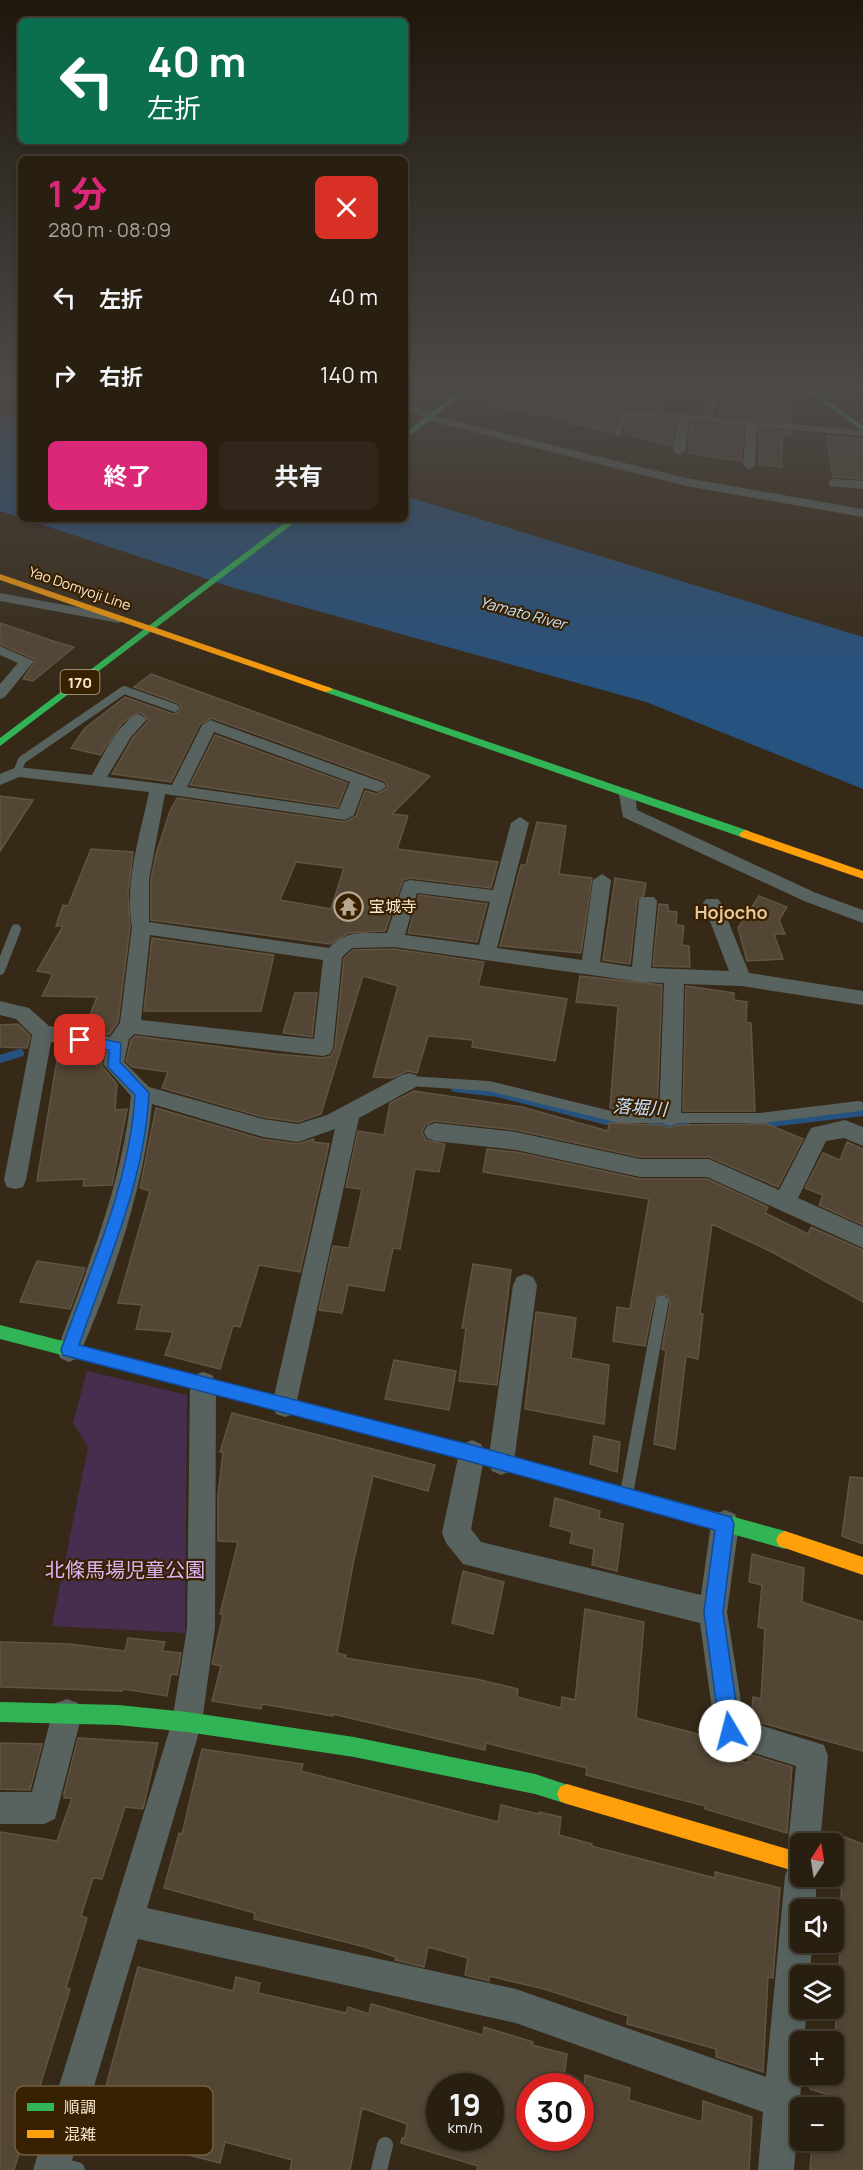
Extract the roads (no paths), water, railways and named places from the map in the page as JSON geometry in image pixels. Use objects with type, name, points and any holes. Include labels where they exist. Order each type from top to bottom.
[{"type":"main road","name":"170","points":[[0,743],[291,522]]},
{"type":"main road","name":"Yao Domyoji Line","points":[[0,577],[119,619],[154,625],[627,794],[863,874]]},
{"type":"main road","points":[[0,1332],[472,1453],[725,1524],[863,1566]]},
{"type":"main road","points":[[0,1712],[187,1722],[354,1747],[535,1784],[790,1860]]},
{"type":"street","points":[[716,487],[863,513]]},
{"type":"street","points":[[0,597],[119,619]]},
{"type":"street","points":[[0,650],[27,661],[0,694]]},
{"type":"street","points":[[97,780],[124,735],[139,719]]},
{"type":"street","points":[[177,791],[210,725],[378,787]]},
{"type":"street","points":[[0,780],[17,772],[97,780],[345,815],[359,780]]},
{"type":"street","points":[[158,788],[140,892],[138,917],[141,927],[130,1026],[120,1036],[113,1064],[142,1093],[263,1128],[298,1133],[349,1114],[409,1081]]},
{"type":"street","points":[[627,794],[629,813],[810,897],[863,917]]},
{"type":"street","points":[[486,953],[520,823]]},
{"type":"street","points":[[590,968],[602,880]]},
{"type":"street","points":[[394,939],[410,886],[501,897]]},
{"type":"street","points":[[641,975],[648,901]]},
{"type":"street","points":[[712,903],[742,979]]},
{"type":"street","points":[[141,927],[333,955]]},
{"type":"street","points":[[130,1026],[323,1048],[333,955],[347,941],[394,939],[641,975],[742,979],[863,998]]},
{"type":"street","points":[[670,1117],[674,976]]},
{"type":"street","points":[[0,1008],[21,1012],[43,1033],[116,1046]]},
{"type":"street","points":[[15,1179],[43,1033]]},
{"type":"street","points":[[69,1350],[127,1187],[141,1119],[142,1093]]},
{"type":"street","points":[[285,1405],[349,1114]]},
{"type":"street","points":[[784,1203],[819,1134],[845,1129],[863,1137]]},
{"type":"street","points":[[435,1132],[516,1141],[640,1168],[709,1168],[863,1238]]},
{"type":"street","points":[[501,1462],[525,1285]]},
{"type":"street","points":[[82,2086],[127,1920],[187,1722],[201,1628],[203,1384]]},
{"type":"street","points":[[472,1453],[456,1533],[473,1554],[713,1612]]},
{"type":"street","points":[[725,1524],[713,1612],[730,1731],[813,1756],[805,1833]]},
{"type":"street","points":[[0,1808],[44,1808],[67,1714]]},
{"type":"street","points":[[776,2170],[800,1887]]},
{"type":"street","points":[[127,1920],[516,2006],[781,2100]]},
{"type":"lane","points":[[17,772],[22,760],[124,690],[175,708]]},
{"type":"lane","points":[[0,970],[16,929]]},
{"type":"lane","points":[[409,1081],[489,1086],[619,1118],[761,1118],[859,1106]]},
{"type":"lane","points":[[626,1496],[662,1302]]},
{"type":"lane","points":[[379,2170],[385,2145]]},
{"type":"water","points":[[0,487],[18,487],[18,517],[0,511]]},
{"type":"water","name":"Yamato River","points":[[408,497],[863,637],[863,789],[646,702],[231,587],[34,522],[408,522]]},
{"type":"waterway","name":"落堀川","points":[[0,1059],[20,1053]]},
{"type":"waterway","name":"落堀川","points":[[455,1088],[498,1093],[623,1125]]},
{"type":"waterway","name":"落堀川","points":[[753,1125],[863,1112]]},
{"type":"waterway","name":"落堀川","points":[[651,1125],[686,1126]]},
{"type":"place","name":"宝城寺","points":[[348,906]]},
{"type":"district","name":"Hojocho","points":[[731,912]]},
{"type":"park label","name":"北條馬場児童公園","points":[[125,1569]]}]
